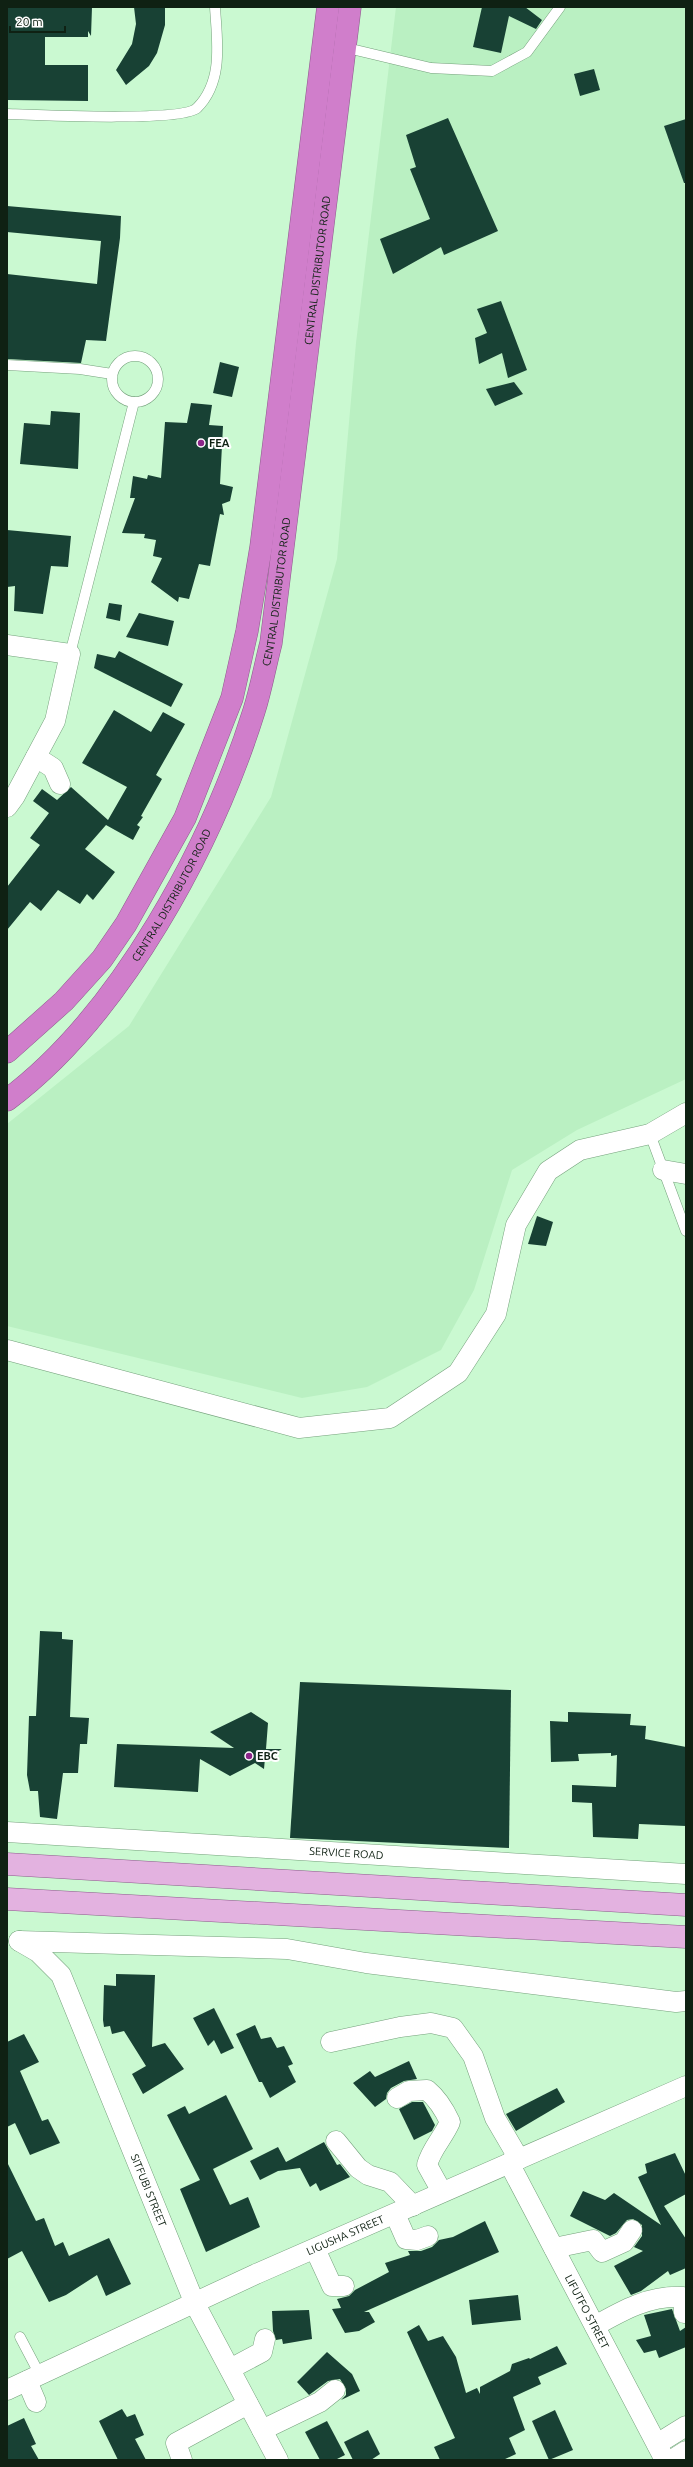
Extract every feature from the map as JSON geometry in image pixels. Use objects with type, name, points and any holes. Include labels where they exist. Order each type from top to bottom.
[{"type":"highway","name":"CENTRAL DISTRIBUTOR ROAD","points":[[7,1052],[64,1001],[102,959],[126,924],[185,818],[232,698],[247,631],[261,547],[328,7]]},
{"type":"highway","name":"CENTRAL DISTRIBUTOR ROAD","points":[[7,1100],[28,1085],[77,1035],[120,980],[152,934],[210,826],[234,769],[255,710],[273,628],[350,7]]},
{"type":"main road","points":[[7,1864],[686,1905]]},
{"type":"main road","points":[[7,1899],[686,1937]]},
{"type":"street","points":[[7,645],[70,654],[56,721],[15,796],[7,807]]},
{"type":"street","points":[[40,749],[64,760]]},
{"type":"street","points":[[40,749],[53,768],[60,784]]},
{"type":"street","points":[[7,1350],[299,1428],[390,1418],[458,1373],[492,1321],[496,1314],[516,1225],[548,1172],[580,1150],[650,1134],[686,1114]]},
{"type":"street","points":[[664,1170],[686,1174]]},
{"type":"street","name":"SERVICE ROAD","points":[[7,1832],[686,1874]]},
{"type":"street","points":[[13,1941],[287,1949],[425,1971],[676,2002],[686,2001]]},
{"type":"street","name":"SITFUBI STREET","points":[[13,1941],[38,1952],[61,1975],[195,2304],[278,2460]]},
{"type":"street","name":"LIFUTFO STREET","points":[[331,2042],[400,2027],[431,2024],[452,2028],[473,2056],[494,2118],[554,2248],[661,2452]]},
{"type":"street","name":"LIGUSHA STREET","points":[[7,2390],[195,2304],[256,2274],[686,2086]]},
{"type":"street","points":[[397,2098],[409,2091],[427,2090],[438,2100],[446,2113],[450,2122],[439,2143],[430,2152],[427,2165],[442,2192]]},
{"type":"street","points":[[336,2141],[358,2168],[368,2175],[390,2182],[413,2206]]},
{"type":"street","points":[[395,2214],[406,2239],[417,2240],[428,2236]]},
{"type":"street","points":[[554,2248],[593,2240],[602,2252],[624,2242],[632,2230]]},
{"type":"street","points":[[315,2249],[332,2286],[344,2286]]},
{"type":"street","points":[[595,2326],[643,2302],[668,2296],[683,2296],[684,2313]]},
{"type":"street","points":[[230,2369],[262,2352],[265,2340]]},
{"type":"street","points":[[33,2378],[36,2402]]},
{"type":"street","points":[[262,2430],[320,2402],[335,2390]]},
{"type":"street","points":[[182,2460],[176,2443],[248,2404]]},
{"type":"street","points":[[661,2452],[686,2426]]},
{"type":"street","points":[[672,2460],[686,2451]]},
{"type":"lane","points":[[7,114],[169,116],[196,109],[211,89],[219,57],[215,7]]},
{"type":"lane","points":[[323,44],[345,47],[431,68],[492,71],[527,52],[560,7]]},
{"type":"lane","points":[[127,357],[139,357],[150,362],[157,376],[154,391],[149,397],[134,402],[119,396],[114,390],[112,374],[120,361],[127,357]]},
{"type":"lane","points":[[7,365],[80,369],[112,374]]},
{"type":"lane","points":[[70,654],[134,402]]},
{"type":"lane","points":[[650,1134],[686,1231]]},
{"type":"lane","points":[[20,2337],[33,2378]]},
{"type":"shaded area","points":[[396,7],[686,7],[686,1079],[577,1130],[512,1170],[474,1290],[441,1350],[367,1387],[302,1398],[7,1326],[7,1124],[129,1026],[271,797],[337,559],[356,343]]},
{"type":"building","points":[[7,7],[92,7],[91,36],[88,31],[88,37],[45,37],[45,65],[88,65],[88,101],[7,100]]},
{"type":"building","points":[[134,7],[165,7],[165,25],[157,53],[149,66],[126,85],[116,70],[132,44],[136,24]]},
{"type":"building","points":[[482,7],[525,7],[542,20],[536,29],[509,16],[501,53],[473,47]]},
{"type":"building","points":[[594,69],[600,90],[580,96],[574,74]]},
{"type":"building","points":[[448,118],[498,231],[444,255],[441,247],[393,274],[380,239],[430,219],[410,169],[416,167],[406,135]]},
{"type":"building","points":[[686,119],[686,183],[684,183],[664,126]]},
{"type":"building","points":[[7,206],[121,216],[120,238],[106,341],[86,340],[81,363],[7,359],[7,274],[97,284],[101,241],[7,232]]},
{"type":"building","points":[[501,301],[527,370],[508,378],[502,353],[479,364],[475,338],[487,333],[477,309]]},
{"type":"building","points":[[220,362],[239,367],[232,397],[213,393]]},
{"type":"building","points":[[514,382],[523,394],[495,406],[486,389]]},
{"type":"building","points":[[191,403],[212,405],[209,425],[223,426],[220,484],[233,487],[230,501],[222,504],[224,515],[220,514],[210,566],[199,564],[189,599],[179,597],[178,602],[151,582],[162,558],[153,556],[156,540],[144,538],[145,534],[122,533],[135,498],[130,498],[133,476],[147,479],[148,475],[161,478],[165,422],[187,423]]},
{"type":"building","points":[[51,411],[80,413],[78,469],[20,464],[24,423],[50,425]]},
{"type":"building","points":[[7,530],[71,536],[68,567],[51,566],[43,614],[14,611],[15,586],[7,587]]},
{"type":"building","points":[[109,603],[122,605],[120,621],[106,618]]},
{"type":"building","points":[[139,613],[174,621],[168,646],[126,637]]},
{"type":"building","points":[[119,651],[183,684],[171,707],[94,668],[97,654],[115,658]]},
{"type":"building","points":[[114,710],[151,732],[163,712],[185,724],[156,775],[162,779],[141,816],[143,817],[137,825],[140,827],[133,840],[106,825],[85,849],[115,872],[93,900],[87,894],[80,904],[58,890],[41,911],[30,902],[7,930],[7,887],[40,845],[30,838],[49,813],[33,801],[42,789],[57,800],[71,787],[108,820],[127,787],[82,763]]},
{"type":"building","points":[[537,1216],[553,1222],[546,1246],[528,1244]]},
{"type":"building","points":[[40,1631],[62,1632],[62,1639],[73,1640],[70,1717],[89,1718],[87,1744],[80,1744],[78,1773],[63,1773],[57,1819],[40,1817],[38,1791],[30,1791],[27,1775],[29,1716],[36,1716]]},
{"type":"building","points":[[300,1682],[511,1690],[509,1848],[290,1838]]},
{"type":"building","points":[[251,1712],[268,1723],[266,1749],[282,1749],[265,1758],[264,1769],[255,1763],[230,1776],[200,1759],[198,1792],[114,1787],[117,1744],[234,1748],[210,1732]]},
{"type":"building","points":[[568,1712],[631,1714],[630,1725],[646,1726],[645,1739],[686,1747],[686,1826],[639,1824],[638,1839],[593,1837],[592,1803],[572,1802],[572,1785],[616,1787],[617,1755],[611,1756],[611,1753],[578,1754],[579,1761],[551,1762],[550,1721],[568,1722]]},
{"type":"building","points":[[116,1974],[155,1975],[152,2047],[165,2043],[184,2069],[143,2094],[132,2074],[146,2066],[124,2031],[112,2034],[110,2026],[104,2027],[104,1985],[116,1986]]},
{"type":"building","points":[[214,2008],[234,2048],[221,2054],[214,2040],[208,2046],[193,2018]]},
{"type":"building","points":[[255,2025],[261,2039],[271,2037],[277,2048],[284,2046],[293,2064],[288,2066],[296,2082],[270,2098],[262,2082],[259,2082],[236,2034]]},
{"type":"building","points":[[24,2034],[39,2062],[20,2071],[42,2121],[48,2119],[60,2143],[30,2155],[15,2123],[7,2127],[7,2042]]},
{"type":"building","points":[[409,2061],[417,2079],[404,2081],[391,2088],[387,2093],[386,2099],[375,2107],[353,2083],[370,2071],[375,2077]]},
{"type":"building","points":[[557,2088],[565,2102],[516,2131],[506,2114]]},
{"type":"building","points":[[226,2095],[253,2149],[213,2169],[230,2205],[248,2197],[260,2227],[206,2252],[180,2189],[200,2180],[167,2115],[185,2106],[189,2114]]},
{"type":"building","points":[[412,2102],[423,2102],[435,2125],[432,2131],[414,2140],[399,2109]]},
{"type":"building","points":[[324,2142],[337,2165],[340,2164],[350,2177],[320,2191],[316,2183],[310,2187],[300,2168],[278,2171],[260,2180],[250,2161],[278,2147],[286,2162]]},
{"type":"building","points":[[675,2153],[686,2176],[686,2194],[664,2206],[686,2239],[686,2268],[670,2275],[668,2271],[641,2291],[631,2295],[614,2266],[643,2251],[634,2247],[642,2236],[642,2225],[633,2219],[627,2220],[616,2233],[610,2236],[570,2216],[583,2191],[605,2200],[614,2193],[661,2225],[638,2177],[647,2173],[645,2164]]},
{"type":"building","points":[[7,2162],[36,2221],[44,2218],[55,2246],[63,2242],[69,2256],[109,2238],[131,2284],[106,2296],[97,2275],[66,2295],[49,2302],[22,2251],[7,2259]]},
{"type":"building","points":[[485,2221],[499,2252],[364,2312],[369,2312],[375,2322],[359,2331],[345,2333],[332,2309],[341,2308],[337,2299],[349,2296],[355,2290],[389,2272],[385,2263],[410,2255],[408,2251],[421,2251],[432,2247],[439,2240],[453,2237]]},
{"type":"building","points":[[518,2295],[521,2320],[472,2325],[469,2300]]},
{"type":"building","points":[[672,2309],[680,2331],[686,2327],[686,2347],[659,2358],[656,2350],[644,2353],[636,2340],[651,2336],[644,2315]]},
{"type":"building","points":[[309,2310],[312,2339],[283,2344],[282,2339],[276,2340],[273,2331],[272,2311]]},
{"type":"building","points":[[419,2325],[428,2341],[443,2336],[456,2357],[466,2393],[477,2388],[480,2394],[480,2387],[510,2371],[512,2364],[529,2358],[530,2359],[557,2346],[567,2364],[538,2377],[541,2384],[513,2397],[525,2430],[509,2438],[516,2454],[503,2460],[440,2460],[434,2447],[455,2438],[407,2332]]},
{"type":"building","points":[[327,2352],[352,2374],[360,2391],[341,2400],[346,2395],[346,2389],[340,2379],[328,2381],[309,2395],[297,2382]]},
{"type":"building","points":[[122,2409],[127,2417],[135,2414],[144,2435],[135,2439],[146,2460],[118,2460],[99,2421]]},
{"type":"building","points":[[555,2410],[573,2450],[549,2460],[532,2421]]},
{"type":"building","points":[[24,2418],[36,2444],[31,2446],[39,2460],[7,2460],[7,2426]]},
{"type":"building","points":[[327,2421],[345,2455],[335,2460],[320,2460],[305,2432]]},
{"type":"building","points":[[368,2430],[380,2454],[371,2460],[353,2460],[344,2442]]},
{"type":"place","name":"FEA","points":[[201,443]]},
{"type":"place","name":"EBC","points":[[249,1756]]}]
